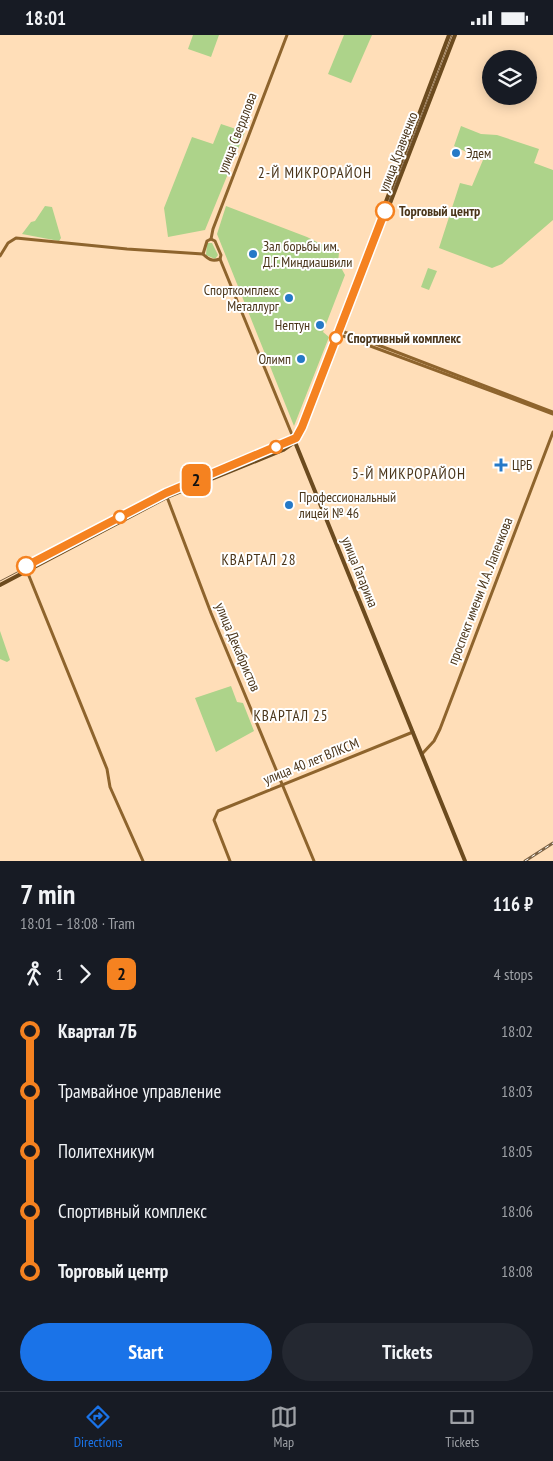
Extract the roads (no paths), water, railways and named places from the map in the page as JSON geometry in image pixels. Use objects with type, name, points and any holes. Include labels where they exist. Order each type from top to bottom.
[{"type":"main road","name":"улица Свердлова","points":[[203,253],[207,241],[211,239],[213,229],[287,35]]},
{"type":"main road","name":"улица Кравченко","points":[[295,442],[449,35]]},
{"type":"main road","name":"улица Кравченко","points":[[295,442],[302,435],[454,35]]},
{"type":"main road","points":[[0,256],[10,241],[16,238],[127,249],[203,253],[213,261],[220,259]]},
{"type":"main road","name":"улица Гагарина","points":[[211,239],[221,255],[220,259],[465,861]]},
{"type":"main road","points":[[336,331],[553,413]]},
{"type":"main road","name":"проспект имени И.А. Лапенкова","points":[[422,754],[434,741],[440,729],[553,432]]},
{"type":"main road","points":[[0,585],[166,497],[283,449],[295,442]]},
{"type":"main road","name":"улица Декабристов","points":[[166,497],[211,613],[314,861]]},
{"type":"main road","points":[[27,571],[107,769],[110,787],[143,861]]},
{"type":"main road","name":"улица 40 лет ВЛКСМ","points":[[230,861],[214,820],[218,811],[413,732]]},
{"type":"tram line","points":[[0,581],[166,494],[291,443],[300,435],[452,35]]},
{"type":"tram line","name":"2","points":[[26,566],[166,493],[294,440],[299,435],[385,211]]},
{"type":"railway","points":[[525,861],[553,843]]},
{"type":"place","name":"Эдем","points":[[456,153]]},
{"type":"place","name":"Торговый центр","points":[[385,211]]},
{"type":"place","name":"Зал борьбы им. Д.Г. Миндиашвили","points":[[253,254]]},
{"type":"place","name":"Спорткомплекс Металлург","points":[[289,298]]},
{"type":"place","name":"Нептун","points":[[320,325]]},
{"type":"place","name":"Спортивный комплекс","points":[[336,338]]},
{"type":"place","name":"Олимп","points":[[301,359]]},
{"type":"place","name":"ЦРБ","points":[[501,465]]},
{"type":"place","name":"Профессиональный лицей № 46","points":[[289,505]]},
{"type":"district","name":"2-Й МИКРОРАЙОН","points":[[315,172]]},
{"type":"district","name":"5-Й МИКРОРАЙОН","points":[[409,473]]},
{"type":"district","name":"КВАРТАЛ 28","points":[[259,559]]},
{"type":"district","name":"КВАРТАЛ 25","points":[[291,715]]}]
